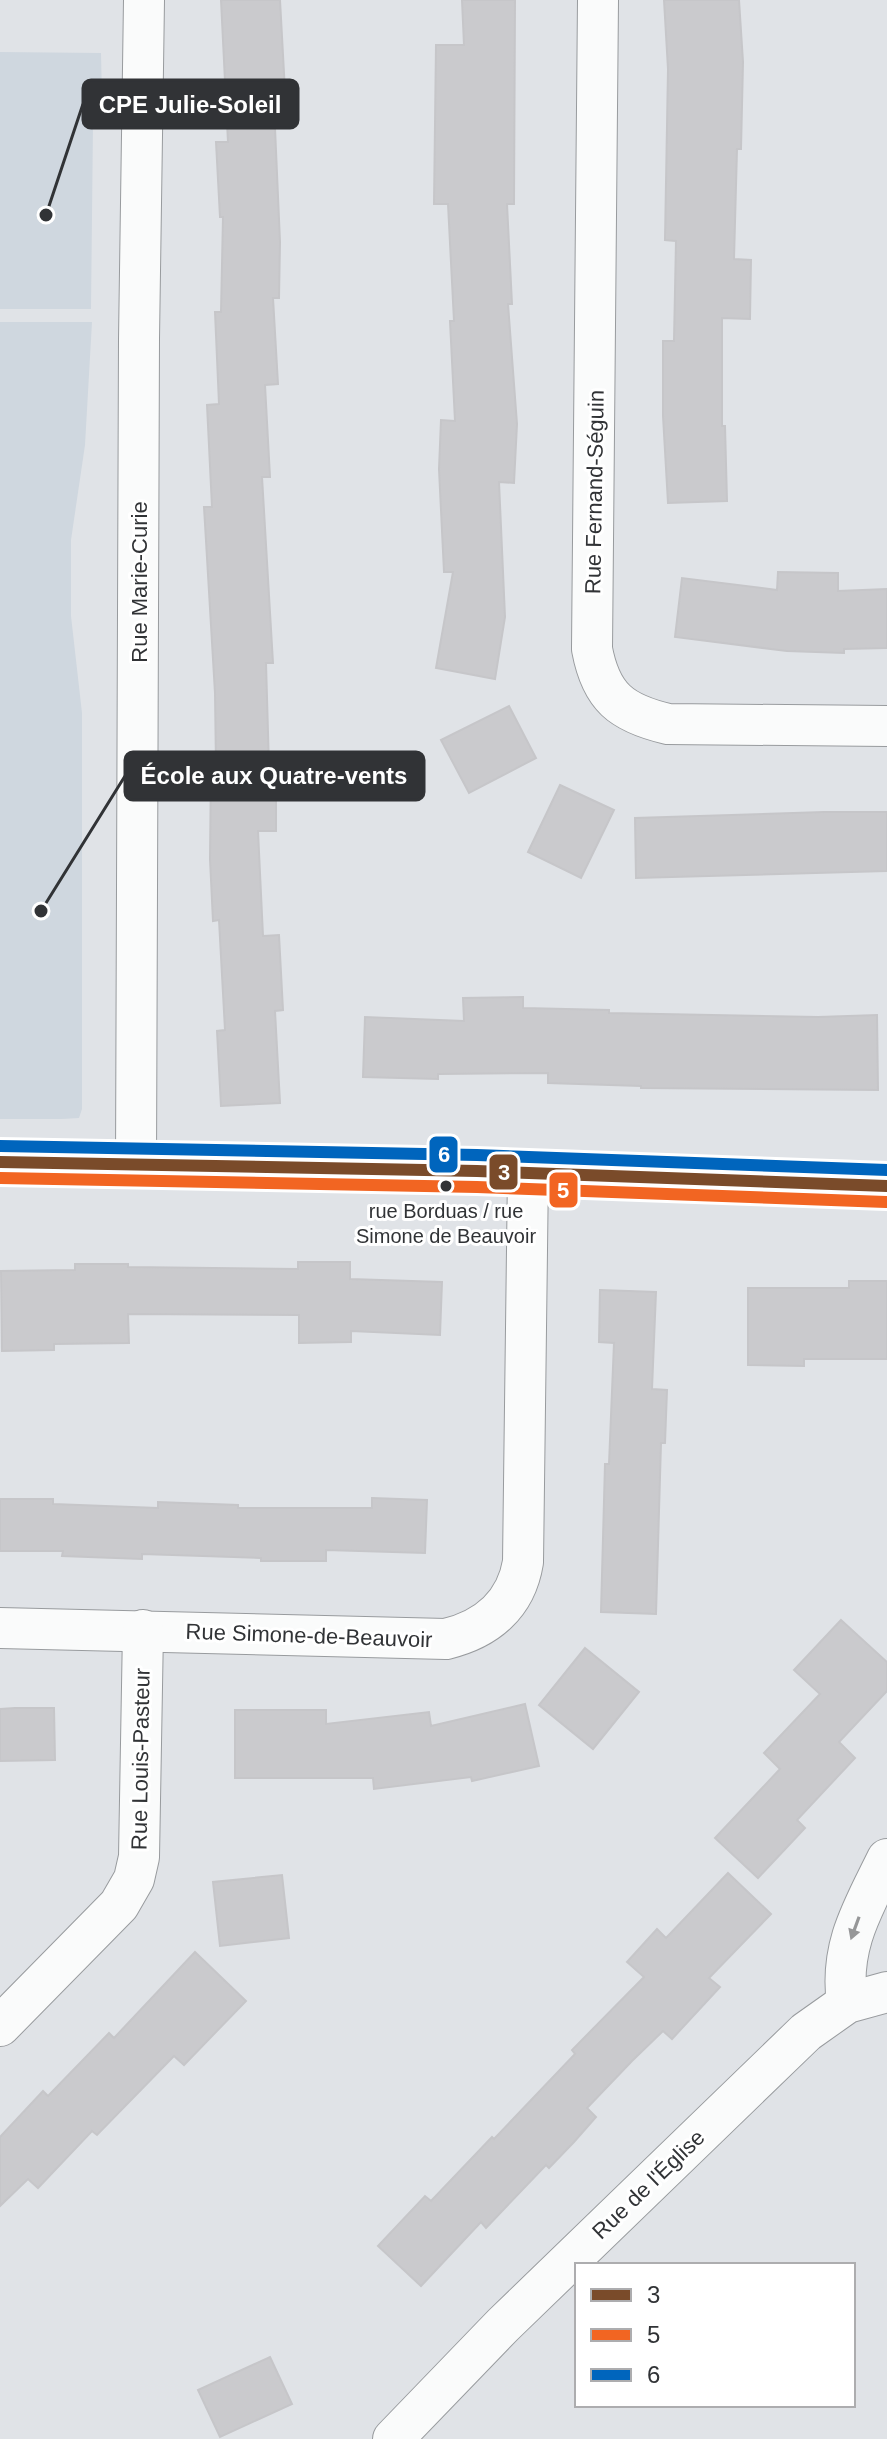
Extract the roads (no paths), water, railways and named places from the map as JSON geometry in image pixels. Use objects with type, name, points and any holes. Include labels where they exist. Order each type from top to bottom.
[{"type":"street","name":"Rue Marie-Curie","points":[[136,1163],[139,339],[144,0]]},
{"type":"street","name":"Rue Fernand-Séguin","points":[[598,0],[592,649],[597,672],[608,692],[621,705],[638,717],[668,724],[887,726]]},
{"type":"street","points":[[0,1162],[528,1172],[887,1186]]},
{"type":"street","name":"Rue Simone-de-Beauvoir","points":[[0,1628],[446,1639],[466,1634],[485,1624],[503,1609],[520,1581],[523,1562],[528,1172]]},
{"type":"street","name":"Rue Louis-Pasteur","points":[[0,2026],[119,1905],[134,1879],[139,1857],[143,1630]]},
{"type":"street","points":[[847,2003],[845,1968],[853,1930],[887,1859]]},
{"type":"street","name":"Rue de l'Église","points":[[393,2439],[596,2234],[806,2032],[847,2003],[887,1992]]},
{"type":"place","name":"CPE Julie-Soleil","points":[[46,215]]},
{"type":"place","name":"École aux Quatre-vents","points":[[41,911]]},
{"type":"place","name":"rue Borduas / rue Simone de Beauvoir","points":[[446,1186]]}]
